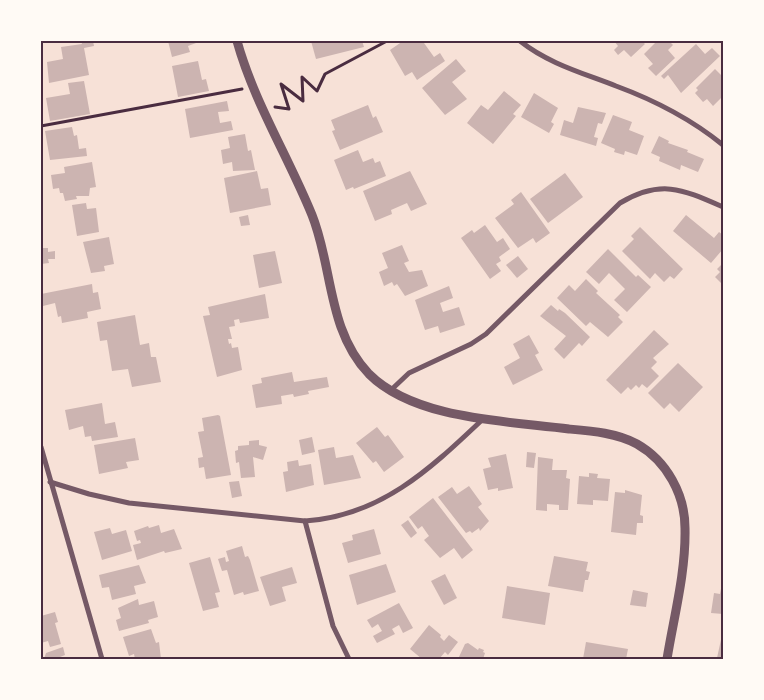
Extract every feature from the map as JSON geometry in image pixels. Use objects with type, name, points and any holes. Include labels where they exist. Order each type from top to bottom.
[{"type":"street","points":[[237,41],[252,87],[313,217],[322,247],[332,301],[342,331],[370,375],[391,390],[439,411],[483,419],[607,433],[638,444],[664,465],[679,494],[685,526],[684,560],[667,659]]},
{"type":"street","points":[[520,41],[553,63],[618,86],[680,115],[723,145]]},
{"type":"street","points":[[391,390],[409,373],[471,344],[486,334],[620,203],[639,192],[657,188],[674,188],[723,207]]},
{"type":"street","points":[[50,482],[89,494],[130,503],[304,521],[328,519],[352,514],[385,499],[418,475],[483,419]]},
{"type":"street","points":[[41,447],[102,659]]},
{"type":"street","points":[[304,521],[333,626],[349,659]]},
{"type":"path","points":[[260,104],[289,109],[281,84],[302,101],[302,77],[317,91],[325,74],[387,41]]},
{"type":"path","points":[[41,126],[252,87]]},
{"type":"building","points":[[81,41],[93,41],[94,46],[84,48],[89,75],[49,83],[47,62],[63,59],[61,47],[82,44]]},
{"type":"building","points":[[168,41],[196,41],[196,43],[188,46],[190,52],[172,57]]},
{"type":"building","points":[[311,41],[362,41],[364,47],[316,59]]},
{"type":"building","points":[[403,41],[427,41],[424,43],[434,57],[440,53],[445,61],[417,80],[412,72],[405,76],[390,50]]},
{"type":"building","points":[[614,41],[642,41],[645,44],[631,57],[624,50],[618,55],[614,50],[618,46]]},
{"type":"building","points":[[657,41],[669,41],[673,45],[668,50],[675,58],[656,76],[648,68],[653,64],[644,54]]},
{"type":"building","points":[[696,44],[705,54],[712,48],[720,56],[681,93],[668,75],[664,79],[661,76]]},
{"type":"building","points":[[456,59],[466,71],[452,82],[467,99],[445,115],[422,88]]},
{"type":"building","points":[[198,61],[202,80],[206,79],[209,91],[178,97],[172,66]]},
{"type":"building","points":[[715,69],[723,77],[723,96],[713,106],[707,99],[703,102],[695,93],[698,90],[696,88]]},
{"type":"building","points":[[84,81],[90,114],[50,121],[46,98],[70,94],[68,83]]},
{"type":"building","points":[[504,91],[521,105],[513,114],[516,116],[493,144],[467,123],[481,105],[488,110]]},
{"type":"building","points":[[534,93],[558,108],[551,122],[554,124],[549,133],[521,117]]},
{"type":"building","points":[[227,101],[229,111],[218,112],[220,123],[231,121],[233,130],[190,138],[185,109]]},
{"type":"building","points":[[368,105],[373,118],[376,116],[383,132],[340,150],[332,131],[335,130],[331,120]]},
{"type":"building","points":[[578,107],[606,113],[602,124],[598,123],[594,137],[598,138],[596,146],[560,135],[564,120],[573,123]]},
{"type":"building","points":[[613,115],[632,122],[629,130],[644,136],[637,155],[625,151],[624,155],[614,152],[615,149],[601,143]]},
{"type":"building","points":[[72,127],[74,136],[77,135],[79,149],[86,148],[87,156],[50,160],[45,131]]},
{"type":"building","points":[[245,134],[248,151],[251,150],[255,170],[233,171],[232,162],[223,164],[221,150],[230,148],[228,137]]},
{"type":"building","points":[[659,136],[669,141],[668,143],[688,150],[687,152],[704,159],[698,172],[681,165],[680,170],[659,161],[660,157],[651,153]]},
{"type":"building","points":[[358,150],[363,162],[373,158],[375,163],[380,161],[386,176],[354,189],[353,187],[346,190],[334,160]]},
{"type":"building","points":[[92,162],[96,187],[90,188],[89,196],[76,196],[77,199],[65,201],[63,193],[60,193],[59,188],[53,189],[51,175],[65,173],[64,167]]},
{"type":"building","points":[[257,171],[261,189],[268,188],[271,205],[230,213],[224,178]]},
{"type":"building","points":[[410,171],[427,204],[411,211],[407,203],[391,210],[392,214],[375,221],[363,191]]},
{"type":"building","points":[[565,173],[583,197],[548,223],[530,199]]},
{"type":"building","points":[[521,192],[550,233],[536,243],[533,238],[518,248],[495,218],[514,204],[511,200]]},
{"type":"building","points":[[86,203],[87,209],[96,208],[99,232],[77,236],[72,205]]},
{"type":"building","points":[[248,215],[250,225],[241,226],[239,217]]},
{"type":"building","points":[[686,215],[714,238],[719,232],[723,235],[723,249],[711,263],[673,231]]},
{"type":"building","points":[[485,225],[497,242],[503,238],[510,249],[499,257],[501,261],[496,264],[501,271],[490,279],[461,238],[472,230],[474,233]]},
{"type":"building","points":[[640,227],[683,269],[674,279],[670,276],[664,282],[655,273],[650,279],[622,251],[634,239],[631,236]]},
{"type":"building","points":[[109,237],[114,264],[104,266],[105,271],[91,273],[83,242]]},
{"type":"building","points":[[402,245],[409,261],[404,263],[409,272],[422,270],[428,286],[405,296],[397,284],[394,286],[392,282],[384,286],[379,272],[388,268],[382,253]]},
{"type":"building","points":[[41,248],[48,248],[48,252],[55,251],[55,259],[48,259],[49,263],[41,264]]},
{"type":"building","points":[[608,249],[636,277],[638,275],[651,287],[627,312],[614,300],[625,289],[609,273],[599,284],[586,272]]},
{"type":"building","points":[[275,251],[282,283],[259,288],[253,255]]},
{"type":"building","points":[[518,256],[528,269],[517,278],[506,265]]},
{"type":"building","points":[[723,263],[723,285],[715,277],[720,272],[717,269]]},
{"type":"building","points":[[586,279],[598,291],[596,293],[620,315],[618,317],[623,322],[608,337],[590,322],[586,326],[557,298],[569,285],[575,291]]},
{"type":"building","points":[[92,284],[93,293],[98,292],[101,309],[87,312],[88,318],[62,323],[61,316],[58,317],[55,303],[43,306],[41,294]]},
{"type":"building","points":[[449,286],[453,298],[440,303],[443,312],[459,307],[465,325],[440,333],[438,326],[425,330],[415,300]]},
{"type":"building","points":[[265,294],[269,318],[240,323],[239,319],[234,320],[235,326],[229,327],[232,339],[228,339],[229,344],[231,343],[232,348],[238,347],[242,370],[217,377],[203,316],[210,315],[208,307]]},
{"type":"building","points":[[551,305],[558,311],[559,309],[565,313],[590,337],[582,346],[579,343],[564,359],[554,349],[566,336],[540,316]]},
{"type":"building","points":[[135,315],[140,345],[149,343],[151,357],[156,357],[161,382],[132,387],[128,369],[112,371],[107,340],[100,341],[97,322]]},
{"type":"building","points":[[654,330],[669,344],[653,358],[657,362],[651,368],[659,376],[647,388],[642,384],[639,388],[636,385],[631,390],[628,387],[621,394],[606,380]]},
{"type":"building","points":[[529,335],[539,353],[535,355],[543,370],[513,385],[504,367],[520,358],[513,344]]},
{"type":"building","points":[[678,363],[703,387],[679,412],[670,403],[664,409],[648,393]]},
{"type":"building","points":[[292,372],[294,382],[327,377],[329,387],[308,391],[309,394],[294,397],[293,394],[281,396],[282,404],[256,408],[252,385],[262,383],[261,378]]},
{"type":"building","points":[[102,403],[105,424],[115,422],[118,437],[92,441],[91,436],[85,437],[83,426],[69,430],[65,410]]},
{"type":"building","points":[[220,416],[231,475],[206,479],[204,467],[199,468],[198,458],[203,457],[198,432],[204,431],[202,418]]},
{"type":"building","points":[[377,427],[385,437],[388,435],[404,457],[384,472],[376,461],[373,463],[356,443]]},
{"type":"building","points":[[312,437],[315,452],[302,455],[299,440]]},
{"type":"building","points":[[135,438],[139,460],[126,462],[128,468],[99,474],[94,445]]},
{"type":"building","points":[[259,440],[259,445],[267,447],[263,460],[253,457],[255,477],[241,478],[239,462],[236,463],[235,451],[238,450],[238,446],[249,445],[249,441]]},
{"type":"building","points":[[334,447],[336,458],[353,455],[361,478],[324,485],[318,450]]},
{"type":"building","points":[[527,452],[536,453],[534,468],[526,467]]},
{"type":"building","points":[[506,454],[513,488],[498,491],[498,488],[488,490],[483,469],[491,467],[488,458]]},
{"type":"building","points":[[538,457],[553,459],[552,470],[567,470],[566,478],[570,479],[568,510],[559,510],[559,505],[547,504],[547,511],[536,510]]},
{"type":"building","points":[[298,460],[299,466],[311,464],[314,485],[286,492],[283,472],[288,471],[287,462]]},
{"type":"building","points":[[589,473],[598,474],[597,478],[610,479],[608,501],[593,500],[593,505],[577,504],[579,476],[589,477]]},
{"type":"building","points":[[239,481],[242,496],[232,498],[229,482]]},
{"type":"building","points":[[469,486],[482,504],[478,507],[489,521],[480,531],[479,528],[472,533],[470,531],[466,533],[438,497],[452,487],[457,494]]},
{"type":"building","points":[[625,490],[642,495],[640,515],[643,516],[643,523],[637,523],[636,535],[611,532],[615,492],[625,493]]},
{"type":"building","points":[[433,498],[473,550],[462,559],[454,548],[440,558],[424,540],[429,536],[422,526],[418,529],[409,517]]},
{"type":"building","points":[[408,520],[417,533],[411,538],[401,525]]},
{"type":"building","points":[[159,525],[161,533],[174,529],[182,549],[165,553],[164,551],[137,560],[133,545],[141,543],[140,540],[137,541],[134,531],[148,526],[149,528]]},
{"type":"building","points":[[110,528],[112,534],[126,530],[132,551],[102,560],[94,532]]},
{"type":"building","points":[[374,529],[381,554],[348,563],[342,543],[353,540],[352,535]]},
{"type":"building","points":[[242,546],[245,557],[248,556],[250,560],[259,591],[244,595],[243,592],[234,595],[227,570],[222,571],[218,559],[225,557],[226,562],[229,561],[226,551]]},
{"type":"building","points":[[554,556],[588,562],[586,571],[590,572],[588,580],[585,580],[583,592],[548,586]]},
{"type":"building","points":[[210,557],[220,592],[215,593],[219,607],[203,611],[189,563]]},
{"type":"building","points":[[386,564],[396,592],[357,605],[349,575]]},
{"type":"building","points":[[139,565],[146,583],[134,586],[136,594],[112,600],[109,587],[102,588],[99,575]]},
{"type":"building","points":[[292,567],[297,583],[282,587],[286,601],[270,606],[260,577]]},
{"type":"building","points":[[445,574],[457,598],[444,605],[431,581]]},
{"type":"building","points":[[722,583],[723,614],[711,613],[714,593],[720,594]]},
{"type":"building","points":[[507,586],[550,593],[545,625],[502,618]]},
{"type":"building","points":[[633,590],[648,593],[646,607],[630,605]]},
{"type":"building","points":[[138,599],[139,605],[154,601],[158,617],[148,620],[149,623],[119,631],[116,620],[121,618],[118,608]]},
{"type":"building","points":[[399,603],[413,628],[403,633],[399,625],[392,629],[395,634],[377,643],[373,636],[382,631],[378,624],[372,628],[367,620]]},
{"type":"building","points":[[55,612],[58,622],[55,623],[61,644],[50,647],[48,641],[41,643],[41,616]]},
{"type":"building","points":[[429,625],[441,635],[440,637],[444,641],[449,635],[458,642],[448,655],[445,652],[439,659],[422,659],[410,649]]},
{"type":"building","points":[[151,629],[156,643],[159,642],[161,659],[135,659],[134,654],[129,656],[123,637]]},
{"type":"building","points":[[723,635],[723,659],[717,658]]},
{"type":"building","points":[[586,642],[628,649],[626,659],[583,659]]},
{"type":"building","points":[[468,643],[478,650],[479,648],[484,650],[483,659],[458,659],[465,644]]},
{"type":"building","points":[[63,647],[65,655],[55,659],[44,659],[46,653]]}]
